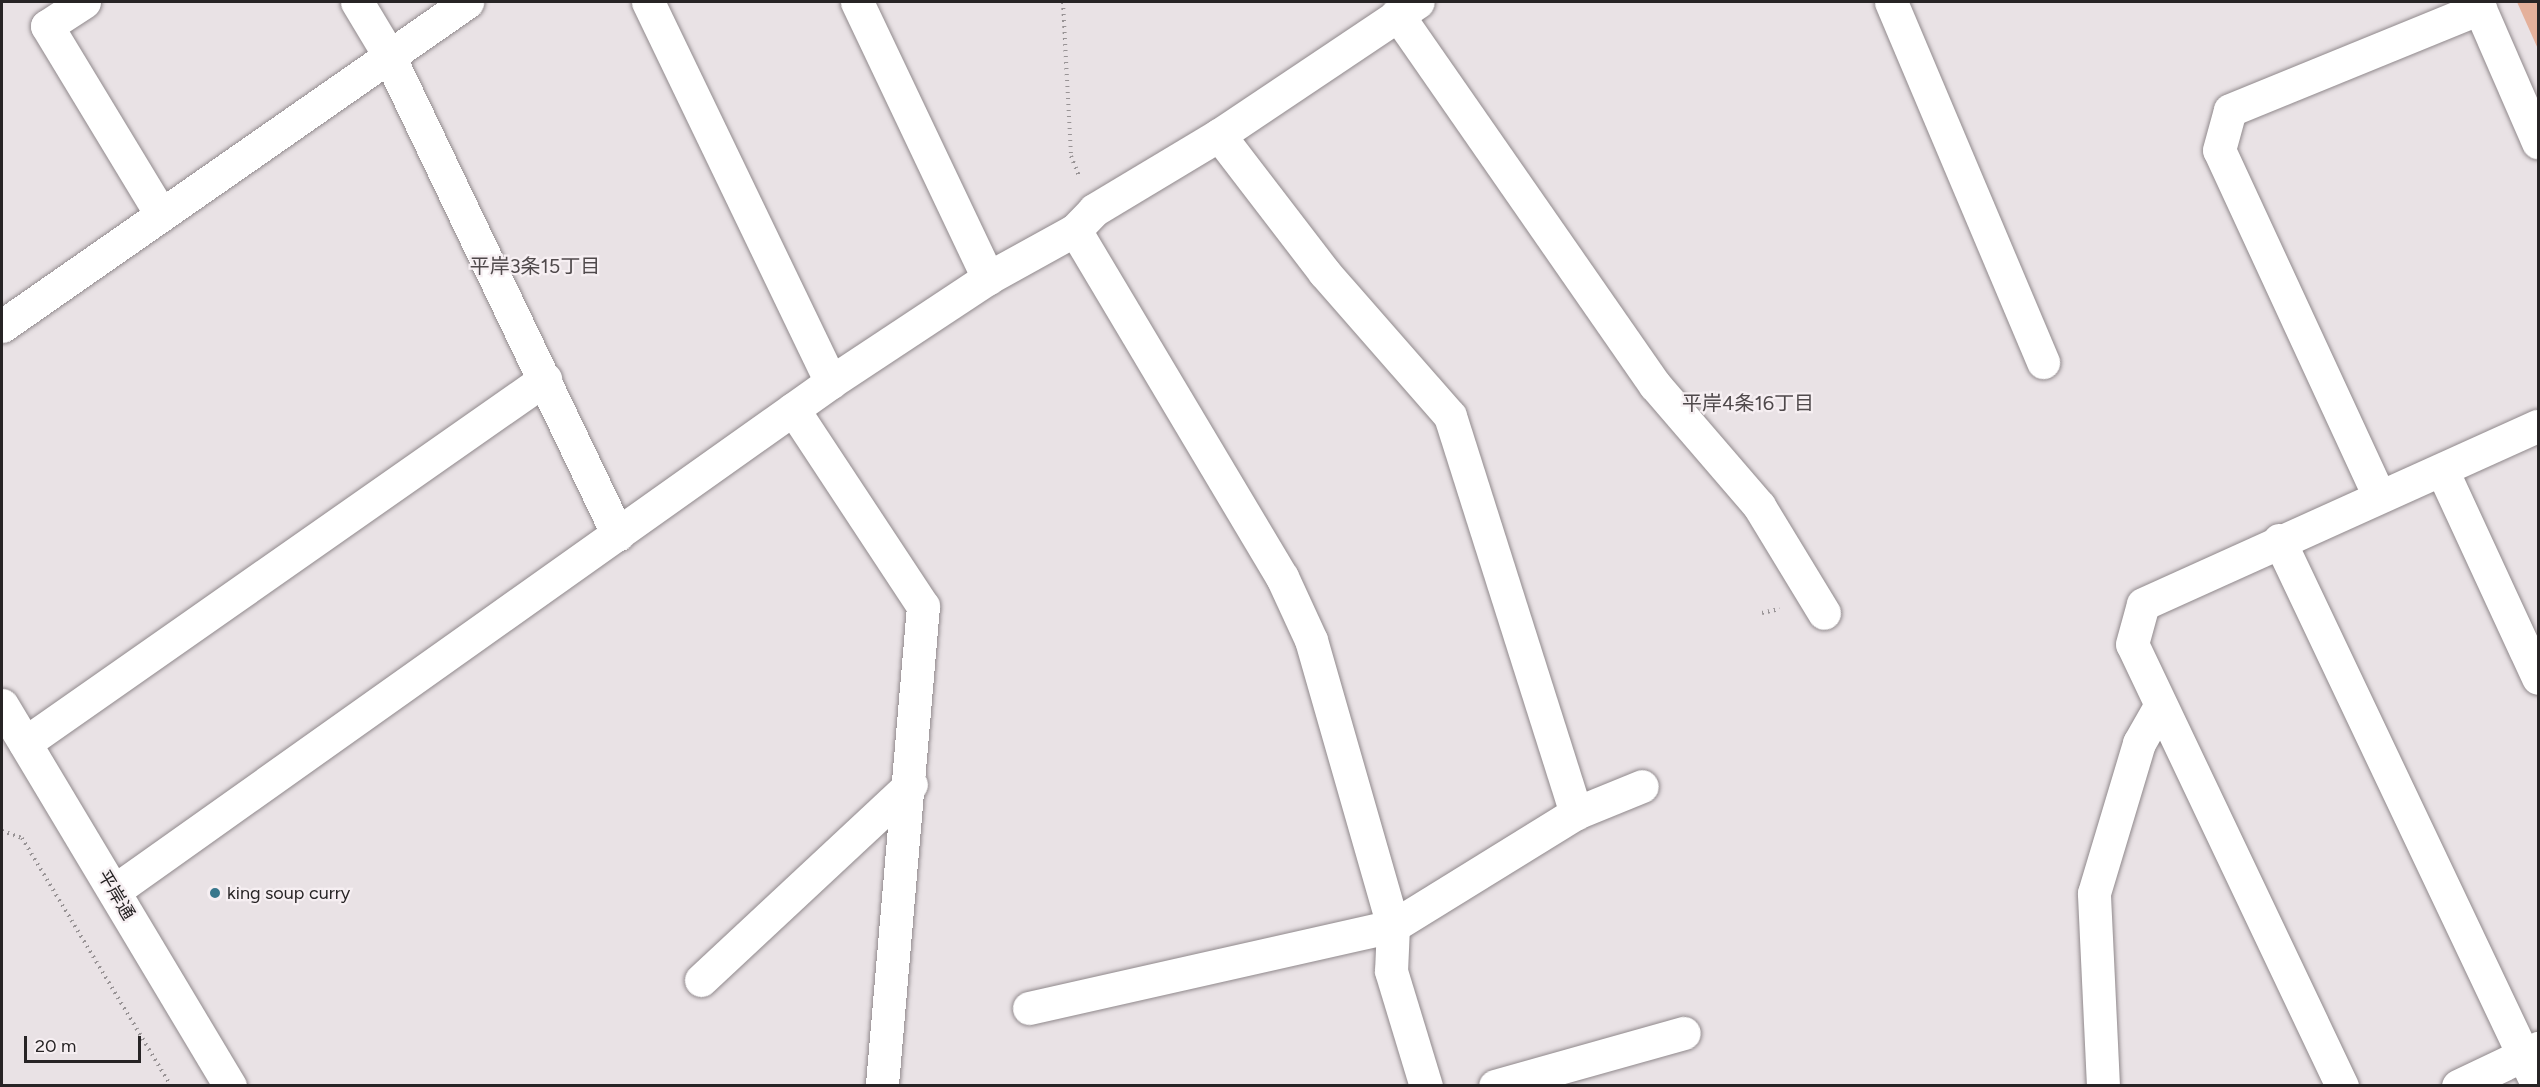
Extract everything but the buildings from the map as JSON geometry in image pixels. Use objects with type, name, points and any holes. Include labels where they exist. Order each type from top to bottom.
[{"type":"street","points":[[84,2],[47,27],[161,214]]},
{"type":"street","points":[[357,2],[387,52],[618,535]]},
{"type":"street","points":[[2,326],[387,52],[467,2]]},
{"type":"street","points":[[648,2],[831,382]]},
{"type":"street","points":[[856,2],[988,278]]},
{"type":"street","points":[[1891,2],[2043,362]]},
{"type":"street","points":[[2379,496],[2219,150],[2230,110],[2479,5],[2538,142]]},
{"type":"street","points":[[114,891],[831,382],[988,278],[1219,135],[1407,8],[1655,385],[1759,506],[1824,614]]},
{"type":"street","points":[[1219,135],[1324,272],[1450,416],[1576,813]]},
{"type":"street","points":[[1085,220],[1282,577],[1306,630],[1393,926],[1391,971],[1426,1086]]},
{"type":"street","points":[[25,743],[545,379]]},
{"type":"street","points":[[793,409],[923,606],[911,784],[882,1086]]},
{"type":"street","points":[[2342,1086],[2132,644],[2143,604],[2279,540],[2538,426]]},
{"type":"street","points":[[2442,470],[2538,678]]},
{"type":"street","points":[[2279,540],[2531,1051],[2538,1086]]},
{"type":"street","name":"平岸通","points":[[2,705],[230,1086]]},
{"type":"street","points":[[2103,1086],[2094,892],[2139,743],[2160,706]]},
{"type":"street","points":[[701,980],[911,784]]},
{"type":"street","points":[[1029,1008],[1393,926],[1576,813],[1642,786]]},
{"type":"street","points":[[1495,1086],[1684,1033]]},
{"type":"street","points":[[2458,1086],[2531,1051]]},
{"type":"path","points":[[1063,2],[1071,156],[1085,220]]},
{"type":"path","points":[[2,831],[22,838],[171,1086]]},
{"type":"shaded area","points":[[2517,2],[2538,2],[2538,49]]},
{"type":"place","name":"king soup curry","points":[[215,893]]},
{"type":"district","name":"平岸3条15丁目","points":[[535,266]]},
{"type":"district","name":"平岸4条16丁目","points":[[1748,403]]}]
